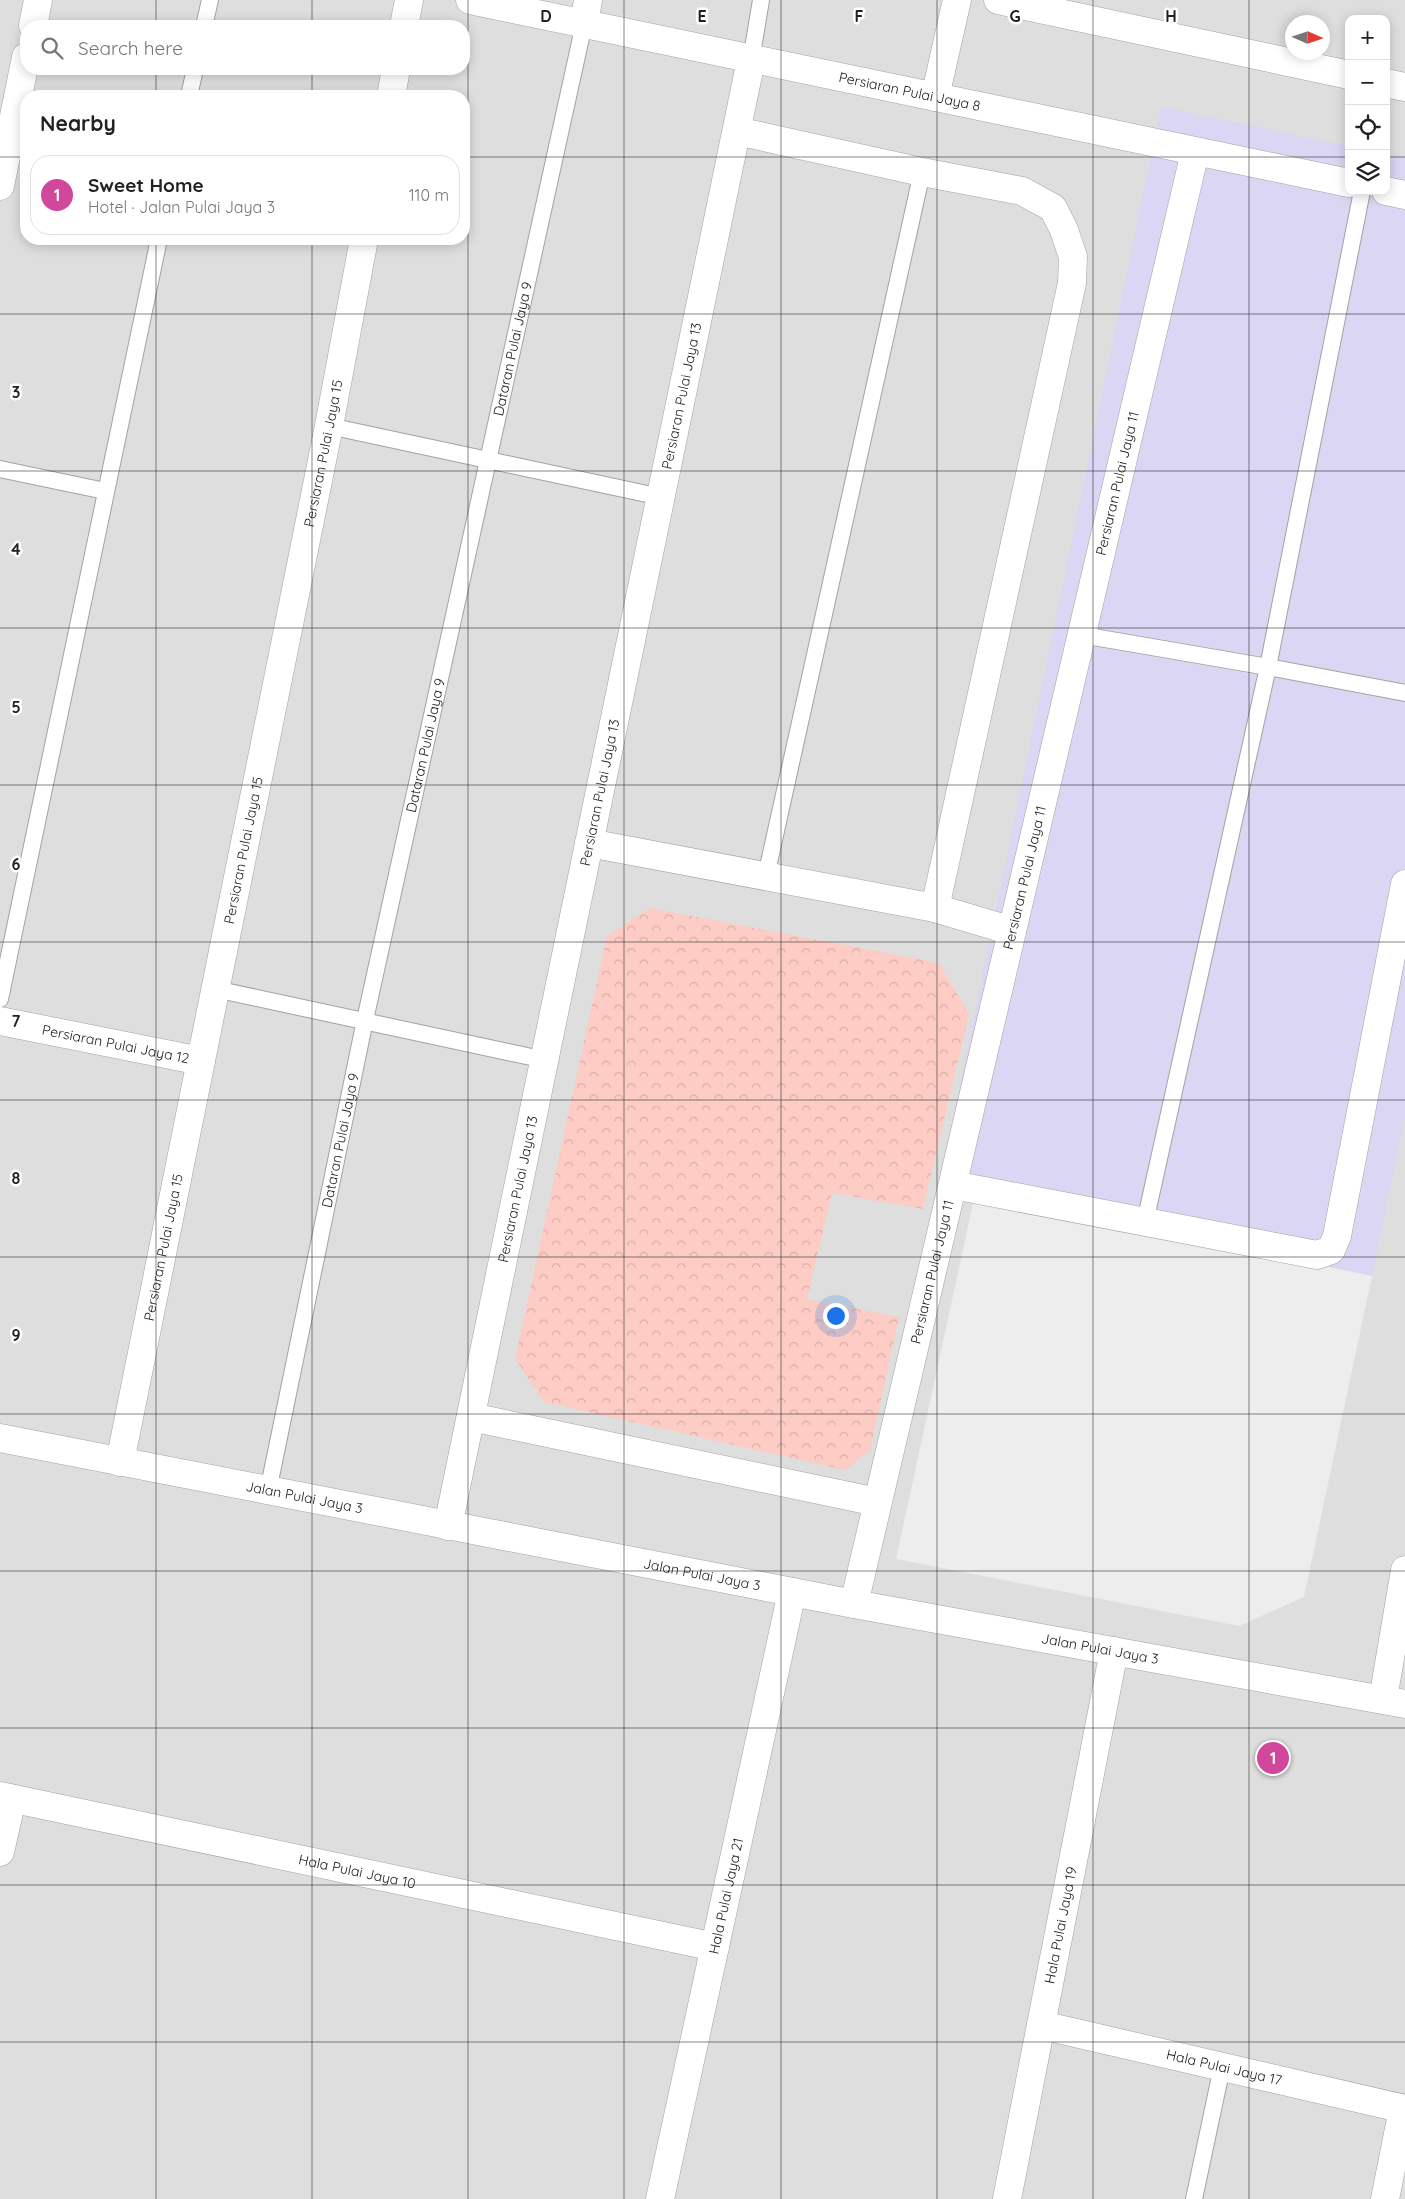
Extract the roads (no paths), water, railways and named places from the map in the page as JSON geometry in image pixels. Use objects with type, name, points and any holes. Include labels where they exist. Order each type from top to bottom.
[{"type":"street","points":[[33,20],[38,0]]},
{"type":"street","points":[[405,20],[409,0]]},
{"type":"street","name":"Persiaran Pulai Jaya 8","points":[[470,0],[586,12],[751,60],[1345,182]]},
{"type":"street","points":[[935,97],[957,0]]},
{"type":"street","points":[[998,0],[1345,74]]},
{"type":"street","name":"Persiaran Pulai Jaya 13","points":[[448,1526],[751,60]]},
{"type":"street","points":[[0,186],[22,75]]},
{"type":"street","points":[[392,90],[395,75]]},
{"type":"street","points":[[1390,84],[1405,87]]},
{"type":"street","points":[[736,131],[922,172],[1022,191],[1053,208],[1064,230],[1073,257],[1072,283],[934,908]]},
{"type":"street","name":"Persiaran Pulai Jaya 11","points":[[854,1604],[1195,152]]},
{"type":"street","points":[[1390,192],[1405,195]]},
{"type":"street","name":"Persiaran Pulai Jaya 15","points":[[120,1462],[329,426],[363,245]]},
{"type":"street","points":[[589,842],[934,908],[1012,931]]},
{"type":"street","points":[[953,1185],[1316,1255],[1331,1250],[1337,1236],[1405,884]]},
{"type":"street","name":"Persiaran Pulai Jaya 12","points":[[0,1021],[201,1060]]},
{"type":"street","points":[[471,1417],[877,1502]]},
{"type":"street","name":"Jalan Pulai Jaya 3","points":[[0,1438],[854,1604],[1394,1701]]},
{"type":"street","points":[[1394,1701],[1405,1570]]},
{"type":"street","name":"Hala Pulai Jaya 21","points":[[660,2199],[792,1592]]},
{"type":"street","name":"Hala Pulai Jaya 19","points":[[1007,2199],[1114,1651]]},
{"type":"street","points":[[0,1852],[6,1798]]},
{"type":"street","name":"Hala Pulai Jaya 10","points":[[6,1798],[715,1947]]},
{"type":"street","name":"Hala Pulai Jaya 17","points":[[1041,2024],[1404,2109]]},
{"type":"street","points":[[1385,2199],[1404,2109]]},
{"type":"lane","points":[[205,20],[210,0]]},
{"type":"lane","points":[[751,60],[761,0]]},
{"type":"lane","name":"Dataran Pulai Jaya 9","points":[[268,1491],[365,1020],[486,461],[586,12]]},
{"type":"lane","points":[[191,90],[194,75]]},
{"type":"lane","points":[[766,876],[922,172]]},
{"type":"lane","points":[[1145,1222],[1268,667],[1361,195]]},
{"type":"lane","points":[[0,999],[158,245]]},
{"type":"lane","points":[[329,426],[661,497]]},
{"type":"lane","points":[[0,468],[106,491]]},
{"type":"lane","points":[[1082,635],[1405,693]]},
{"type":"lane","points":[[215,989],[545,1060]]},
{"type":"lane","points":[[1194,2199],[1222,2067]]},
{"type":"place","name":"Sweet Home","points":[[1273,1758]]}]
